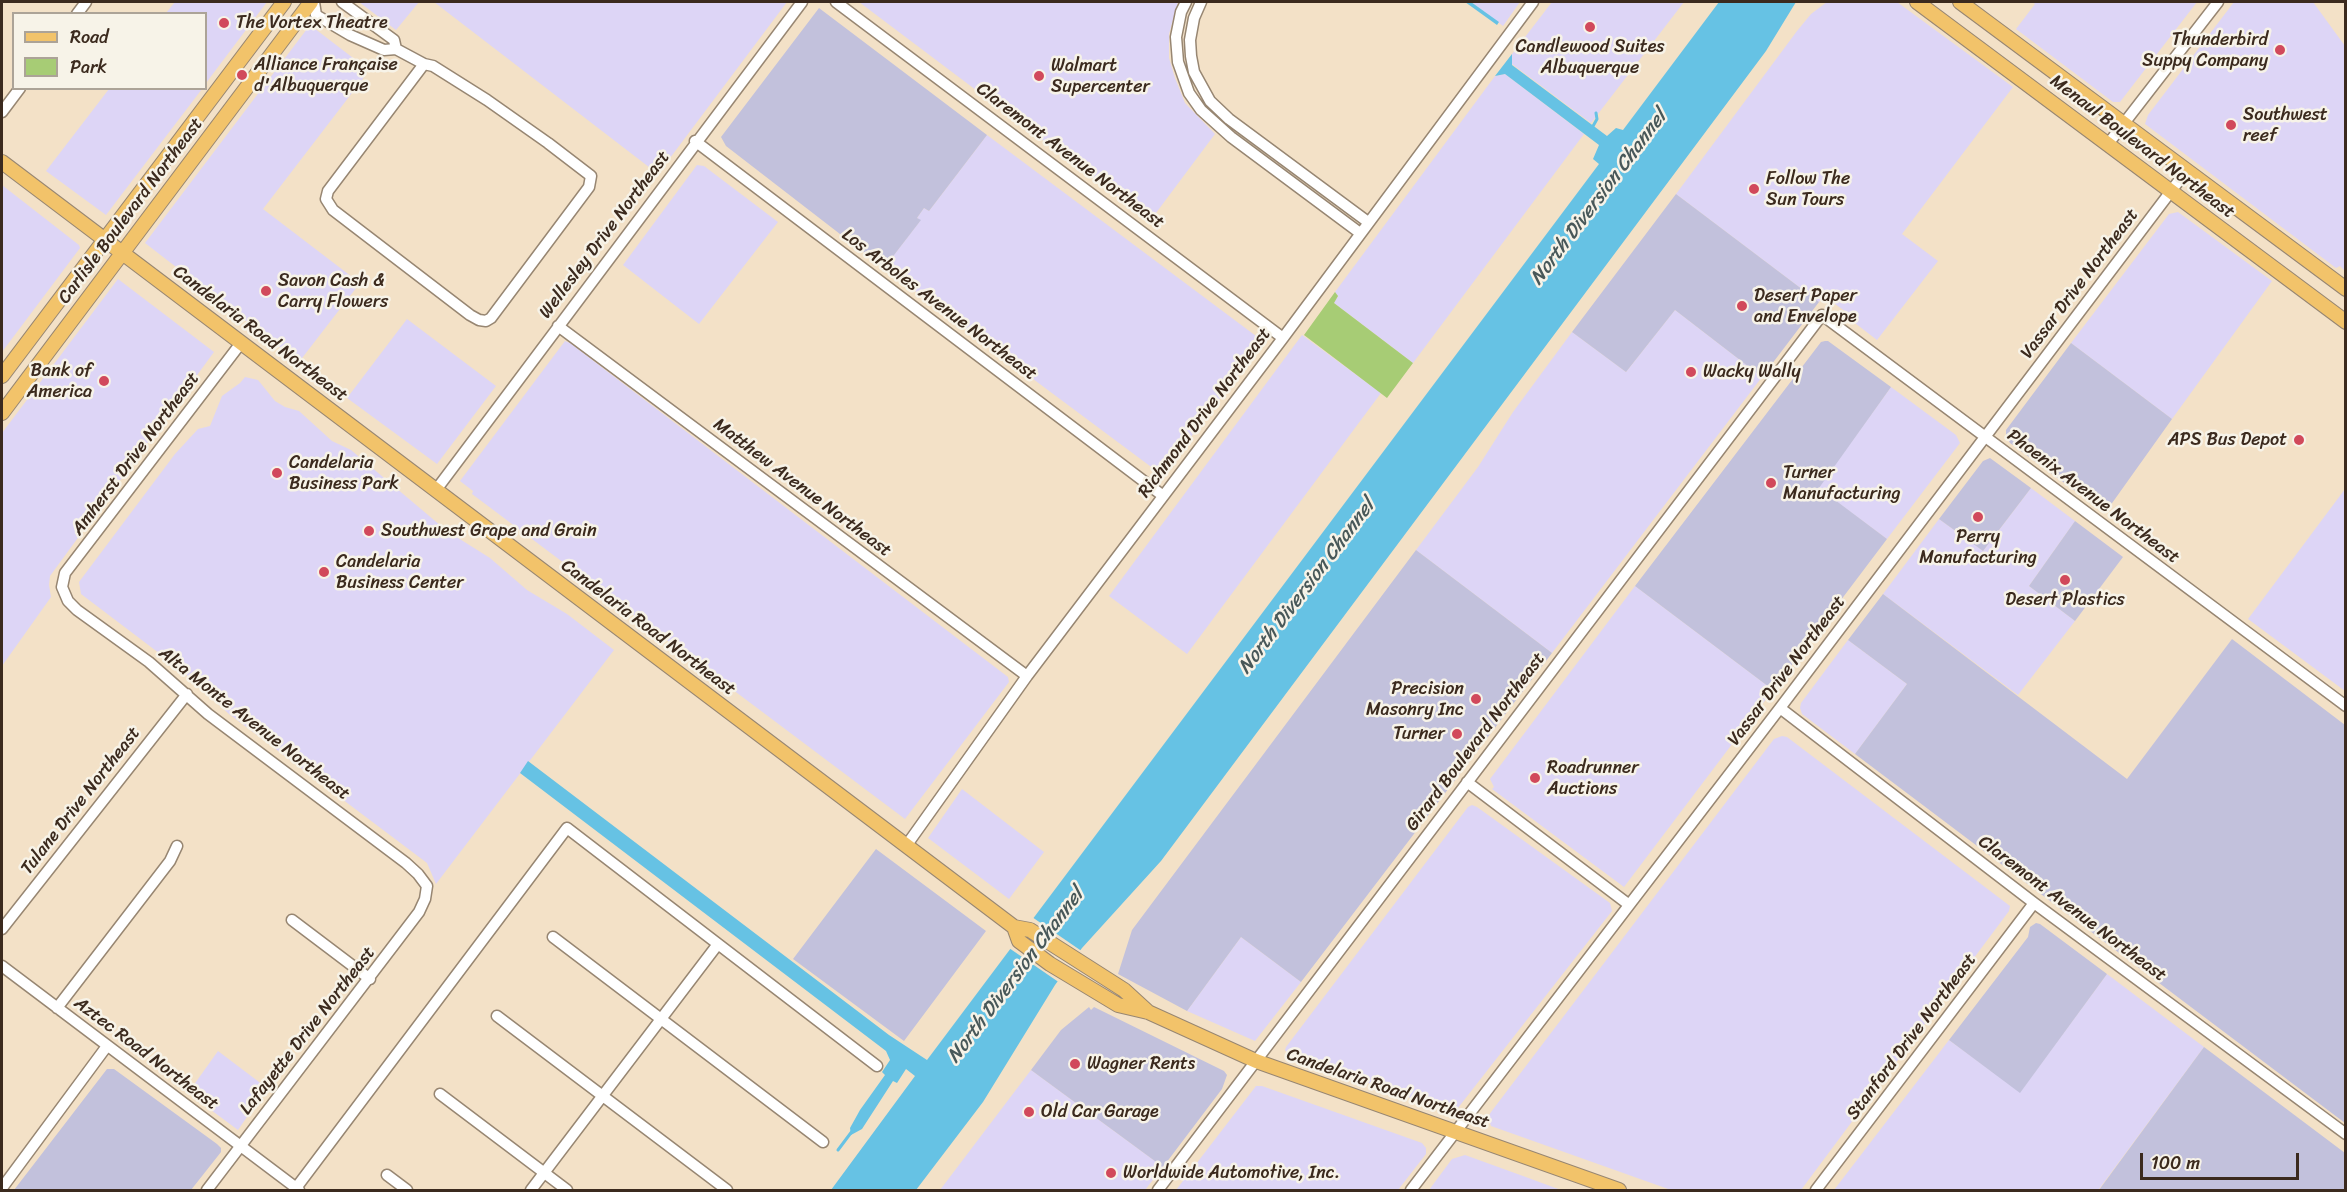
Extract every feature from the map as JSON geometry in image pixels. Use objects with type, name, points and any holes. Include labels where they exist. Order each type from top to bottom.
[{"type":"main road","name":"Carlisle Boulevard Northeast","points":[[2,376],[284,2]]},
{"type":"main road","name":"Carlisle Boulevard Northeast","points":[[2,413],[313,2]]},
{"type":"main road","name":"Menaul Boulevard Northeast","points":[[1917,2],[2346,322]]},
{"type":"main road","name":"Menaul Boulevard Northeast","points":[[1960,2],[2346,289]]},
{"type":"main road","name":"Candelaria Road Northeast","points":[[2,162],[1014,927],[1030,930],[1124,990],[1148,1012]]},
{"type":"main road","name":"Candelaria Road Northeast","points":[[1014,927],[1019,941],[1077,981],[1118,1005],[1148,1012],[1256,1061],[1619,1191]]},
{"type":"street","points":[[313,2],[316,15],[350,35],[384,50],[396,49],[424,64],[434,66],[487,100],[591,176],[589,187],[486,321],[479,320],[461,308],[333,210],[326,199],[328,191],[424,64]]},
{"type":"street","points":[[342,2],[394,40],[396,49]]},
{"type":"street","name":"Wellesley Drive Northeast","points":[[436,490],[695,141],[802,2]]},
{"type":"street","name":"Claremont Avenue Northeast","points":[[836,2],[1283,338]]},
{"type":"street","points":[[1186,2],[1181,12],[1176,37],[1178,62],[1189,93],[1201,110],[1231,137],[1360,233]]},
{"type":"street","points":[[1201,2],[1194,18],[1190,40],[1194,72],[1210,101],[1229,119],[1368,222]]},
{"type":"street","name":"Richmond Drive Northeast","points":[[906,846],[1027,676],[1533,2]]},
{"type":"street","points":[[2108,144],[2218,2]]},
{"type":"street","points":[[2,112],[18,90]]},
{"type":"street","name":"Los Arboles Avenue Northeast","points":[[695,141],[1162,495]]},
{"type":"street","name":"Vassar Drive Northeast","points":[[1411,1191],[2187,170]]},
{"type":"street","name":"Phoenix Avenue Northeast","points":[[1822,315],[2346,706]]},
{"type":"street","name":"Girard Boulevard Northeast","points":[[1158,1191],[1822,315]]},
{"type":"street","name":"Matthew Avenue Northeast","points":[[558,326],[1027,676]]},
{"type":"street","name":"Amherst Drive Northeast","points":[[62,587],[65,573],[241,342]]},
{"type":"street","name":"Alta Monte Avenue Northeast","points":[[62,587],[68,601],[76,610],[149,662],[208,714],[406,863],[427,886]]},
{"type":"street","name":"Tulane Drive Northeast","points":[[2,929],[187,694]]},
{"type":"street","name":"Claremont Avenue Northeast","points":[[1780,708],[2034,903],[2346,1134]]},
{"type":"street","points":[[1467,782],[1628,904]]},
{"type":"street","points":[[297,1189],[567,828],[877,1066]]},
{"type":"street","points":[[57,1008],[170,861],[177,846]]},
{"type":"street","name":"Lafayette Drive Northeast","points":[[207,1191],[419,912],[425,899],[427,886]]},
{"type":"street","name":"Stanford Drive Northeast","points":[[1816,1191],[2034,903]]},
{"type":"street","points":[[292,920],[369,979]]},
{"type":"street","points":[[553,937],[823,1142]]},
{"type":"street","points":[[531,1191],[718,944]]},
{"type":"street","name":"Aztec Road Northeast","points":[[2,966],[297,1189]]},
{"type":"street","points":[[497,1016],[727,1191]]},
{"type":"street","points":[[2,1188],[107,1046]]},
{"type":"street","points":[[440,1094],[567,1191]]},
{"type":"street","points":[[387,1175],[407,1191]]},
{"type":"shaded area","points":[[175,2],[267,2],[207,82],[207,12],[167,12]]},
{"type":"shaded area","points":[[359,2],[419,2],[396,30]]},
{"type":"shaded area","points":[[434,2],[787,2],[658,174]]},
{"type":"shaded area","points":[[859,2],[1178,2],[1169,34],[1169,58],[1185,103],[1215,134],[1150,221]]},
{"type":"shaded area","points":[[1471,2],[1520,2],[1503,26]]},
{"type":"shaded area","points":[[1552,2],[1684,2],[1591,123],[1512,64],[1512,54]]},
{"type":"shaded area","points":[[1827,2],[1897,2],[2013,87],[1902,234],[1938,261],[1877,340],[1824,296],[1819,302],[1676,194],[1797,31],[1811,14]]},
{"type":"shaded area","points":[[2032,2],[2197,2],[2120,102],[2113,102],[2016,29],[2035,4]]},
{"type":"shaded area","points":[[2234,2],[2313,2],[2345,46],[2345,271],[2340,266],[2336,268],[2145,124],[2148,115]]},
{"type":"shaded area","points":[[819,8],[987,135],[929,211],[924,208],[917,218],[921,220],[884,268],[726,146],[721,137]]},
{"type":"shaded area","points":[[310,25],[361,64],[357,70],[365,76],[263,209],[360,283],[299,362],[145,243]]},
{"type":"shaded area","points":[[1505,74],[1584,134],[1413,363],[1334,303],[1338,296],[1335,292],[1495,76]]},
{"type":"shaded area","points":[[108,90],[201,90],[106,215],[46,171]]},
{"type":"shaded area","points":[[987,135],[1260,339],[1260,346],[1162,475],[884,268],[920,221],[917,218],[924,208],[929,211]]},
{"type":"shaded area","points":[[697,165],[704,166],[778,222],[699,324],[623,265]]},
{"type":"shaded area","points":[[2,185],[80,248],[2,352]]},
{"type":"shaded area","points":[[1676,194],[1819,302],[1762,377],[1675,310],[1626,372],[1572,332]]},
{"type":"shaded area","points":[[2178,212],[2272,281],[2172,419],[2071,343],[2169,214]]},
{"type":"shaded area","points":[[118,279],[214,352],[50,576],[51,597],[2,666],[2,433]]},
{"type":"shaded area","points":[[1675,310],[1762,377],[1552,653],[1416,550],[1478,467],[1513,412],[1572,332],[1626,372]]},
{"type":"shaded area","points":[[407,319],[496,386],[437,464],[347,398]]},
{"type":"shaded area","points":[[1302,335],[1381,393],[1187,654],[1109,596]]},
{"type":"shaded area","points":[[565,341],[1008,677],[1009,682],[905,819],[472,494],[473,491],[460,481]]},
{"type":"shaded area","points":[[1828,341],[1891,387],[1819,488],[1887,539],[1773,690],[1635,586],[1821,342]]},
{"type":"shaded area","points":[[2071,343],[2172,419],[2105,513],[2010,443],[2006,436],[2006,430]]},
{"type":"shaded area","points":[[245,377],[258,380],[275,401],[299,411],[332,441],[351,450],[447,531],[490,558],[527,590],[567,614],[614,650],[436,884],[427,863],[229,714],[180,669],[81,594],[79,582],[175,454],[198,429],[210,426],[222,396]]},
{"type":"shaded area","points":[[1891,387],[1956,435],[1960,443],[1887,539],[1818,488]]},
{"type":"shaded area","points":[[1990,458],[2031,488],[1983,551],[1939,519],[1983,461]]},
{"type":"shaded area","points":[[2031,488],[2075,521],[2029,586],[2075,621],[2018,695],[1883,594],[1939,519],[1983,551]]},
{"type":"shaded area","points":[[2345,489],[2345,691],[2248,619]]},
{"type":"shaded area","points":[[2075,521],[2123,557],[2075,621],[2029,586]]},
{"type":"shaded area","points":[[1416,550],[1552,653],[1301,982],[1241,937],[1187,1011],[1118,974],[1132,930]]},
{"type":"shaded area","points":[[1635,586],[1773,690],[1624,887],[1492,789],[1494,787],[1490,779]]},
{"type":"shaded area","points":[[1883,594],[2127,779],[2232,639],[2345,725],[2345,1123],[1855,754],[1907,684],[1848,640]]},
{"type":"shaded area","points":[[1848,640],[1907,684],[1855,754],[1802,714],[1800,708],[1801,703]]},
{"type":"shaded area","points":[[1787,737],[2010,906],[2009,911],[1801,1190],[1671,1190],[1491,1126],[1488,1117],[1491,1112],[1774,739]]},
{"type":"shaded area","points":[[962,789],[1044,852],[1009,899],[928,838]]},
{"type":"shaded area","points":[[1472,805],[1610,903],[1612,911],[1454,1113],[1288,1055],[1286,1047],[1468,807]]},
{"type":"shaded area","points":[[876,849],[986,931],[904,1041],[793,959]]},
{"type":"shaded area","points":[[2036,923],[2107,974],[2020,1093],[1949,1040],[2028,937],[2030,927]]},
{"type":"shaded area","points":[[1241,937],[1301,982],[1255,1041],[1187,1011]]},
{"type":"shaded area","points":[[2107,974],[2204,1047],[2099,1189],[2101,1190],[1834,1190],[1949,1040],[2020,1092]]},
{"type":"shaded area","points":[[1089,1007],[1091,1010],[1094,1007],[1224,1071],[1227,1075],[1222,1089],[1163,1167],[1031,1070],[1061,1030]]},
{"type":"shaded area","points":[[2204,1047],[2345,1153],[2345,1188],[2343,1190],[2099,1190]]},
{"type":"shaded area","points":[[218,1051],[267,1088],[238,1130],[188,1093]]},
{"type":"shaded area","points":[[107,1069],[114,1069],[217,1144],[221,1152],[191,1190],[14,1190]]},
{"type":"shaded area","points":[[1031,1070],[1163,1167],[1145,1190],[940,1190]]},
{"type":"shaded area","points":[[1256,1086],[1262,1086],[1422,1143],[1426,1148],[1426,1154],[1398,1190],[1176,1190]]},
{"type":"shaded area","points":[[1465,1155],[1561,1190],[1429,1190],[1452,1159]]},
{"type":"green space","points":[[1335,292],[1338,296],[1334,303],[1413,363],[1387,398],[1304,335]]},
{"type":"water","points":[[1465,2],[1471,2],[1499,22],[1497,25]]},
{"type":"water","name":"North Diversion Channel","points":[[1719,2],[1796,2],[1766,51],[1161,861],[1082,948],[1055,985],[983,1102],[916,1190],[831,1190],[915,1076],[906,1069],[897,1083],[893,1081],[862,1129],[851,1135],[850,1128],[860,1110],[885,1075],[882,1072],[890,1060],[886,1051],[520,773],[528,761],[889,1035],[927,1060],[1599,164],[1593,159],[1599,145],[1505,74],[1495,76],[1512,54],[1512,65],[1607,136],[1616,128],[1623,130]]},
{"type":"pier","points":[[1032,917],[1083,952],[1060,983],[1009,948]]},
{"type":"waterway","points":[[1592,128],[1597,119],[1596,113]]},
{"type":"waterway","points":[[838,1150],[853,1130]]},
{"type":"place","name":"The Vortex Theatre","points":[[224,23]]},
{"type":"place","name":"Candlewood Suites Albuquerque","points":[[1590,27]]},
{"type":"place","name":"Thunderbird Suppy Company","points":[[2280,50]]},
{"type":"place","name":"Alliance Française d'Albuquerque","points":[[242,75]]},
{"type":"place","name":"Walmart Supercenter","points":[[1039,76]]},
{"type":"place","name":"Southwest reef","points":[[2231,125]]},
{"type":"place","name":"Follow The Sun Tours","points":[[1754,189]]},
{"type":"place","name":"Savon Cash & Carry Flowers","points":[[266,291]]},
{"type":"place","name":"Desert Paper and Envelope","points":[[1742,306]]},
{"type":"place","name":"Wacky Wally","points":[[1691,372]]},
{"type":"place","name":"Bank of America","points":[[104,381]]},
{"type":"place","name":"APS Bus Depot","points":[[2299,440]]},
{"type":"place","name":"Candelaria Business Park","points":[[277,473]]},
{"type":"place","name":"Turner Manufacturing","points":[[1771,483]]},
{"type":"place","name":"Perry Manufacturing","points":[[1978,517]]},
{"type":"place","name":"Southwest Grape and Grain","points":[[369,531]]},
{"type":"place","name":"Candelaria Business Center","points":[[324,572]]},
{"type":"place","name":"Desert Plastics","points":[[2065,580]]},
{"type":"place","name":"Precision Masonry Inc","points":[[1476,699]]},
{"type":"place","name":"Turner","points":[[1457,734]]},
{"type":"place","name":"Roadrunner Auctions","points":[[1535,778]]},
{"type":"place","name":"Wagner Rents","points":[[1075,1064]]},
{"type":"place","name":"Old Car Garage","points":[[1029,1112]]},
{"type":"place","name":"Worldwide Automotive, Inc.","points":[[1111,1173]]}]
